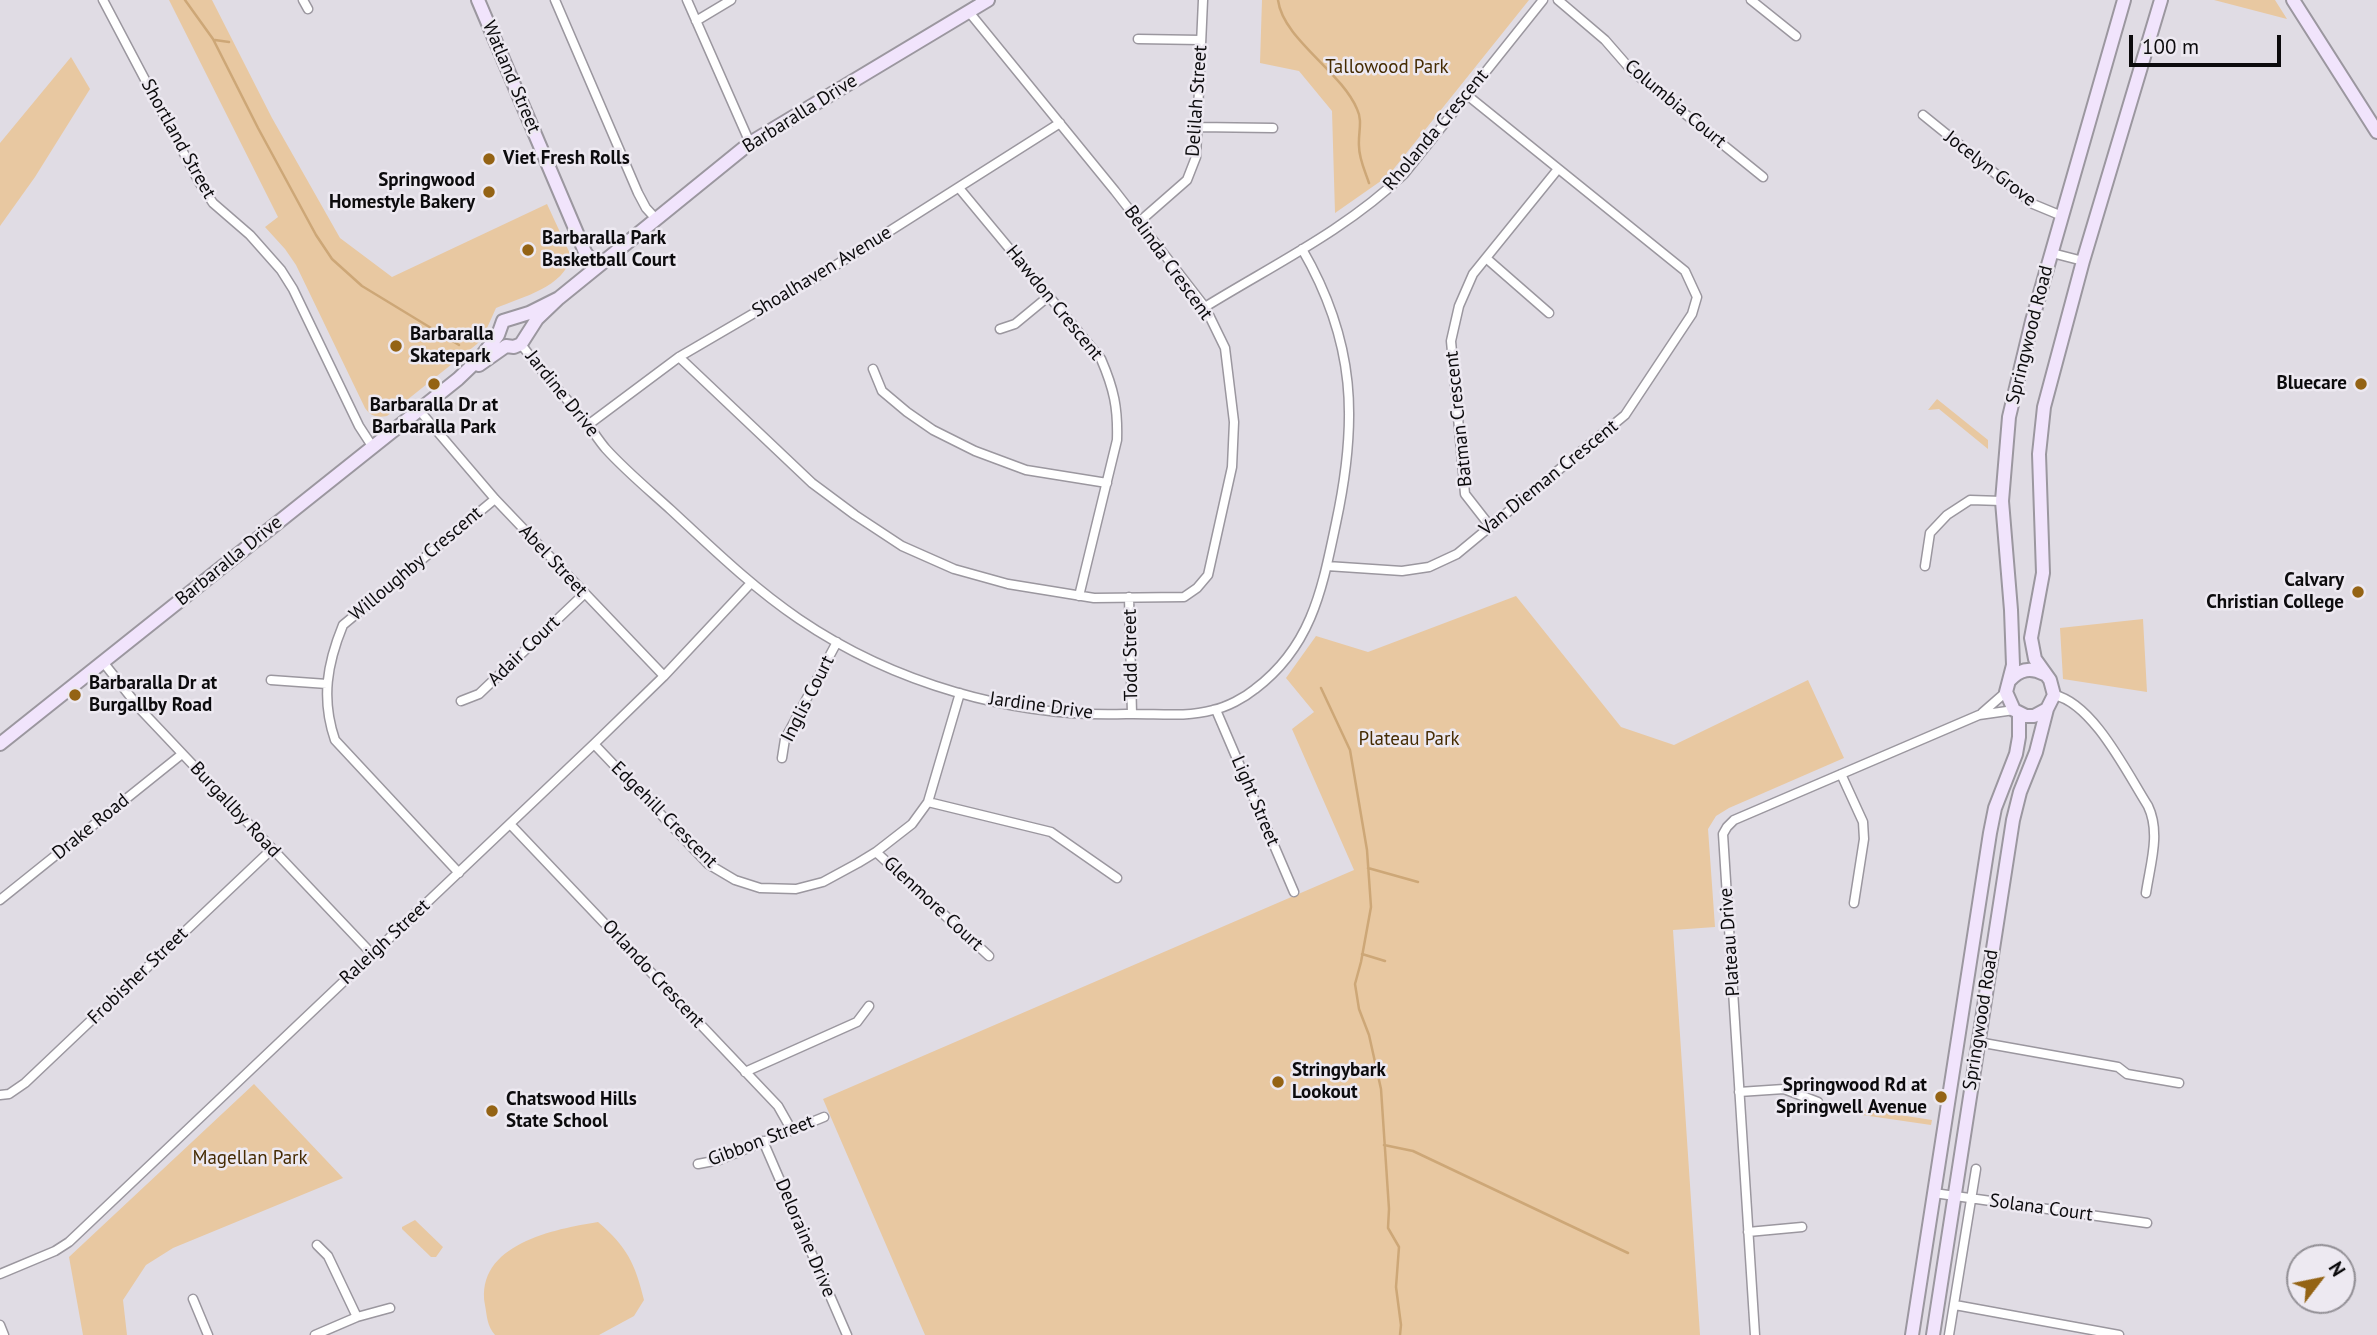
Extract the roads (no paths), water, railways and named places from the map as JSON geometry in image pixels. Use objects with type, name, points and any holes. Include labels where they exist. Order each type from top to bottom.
[{"type":"main road","name":"Watland Street","points":[[478,0],[585,252],[596,268]]},
{"type":"main road","name":"Barbaralla Drive","points":[[0,744],[458,379],[506,346],[514,347],[524,339],[537,318],[559,298],[750,143],[988,0]]},
{"type":"main road","name":"Springwood Road","points":[[2008,686],[2012,665],[2011,610],[2002,501],[2009,417],[2032,321],[2124,0]]},
{"type":"main road","name":"Springwood Road","points":[[2045,674],[2035,659],[2031,638],[2043,573],[2039,491],[2040,435],[2054,364],[2161,0]]},
{"type":"main road","points":[[2293,0],[2377,132]]},
{"type":"main road","name":"Barbaralla Drive","points":[[458,379],[481,357],[498,335],[503,321],[559,298]]},
{"type":"main road","points":[[513,318],[522,321],[524,339]]},
{"type":"main road","points":[[498,335],[506,346]]},
{"type":"main road","points":[[2030,669],[2045,674],[2050,680],[2053,695],[2047,709],[2034,716],[2016,712],[2008,686],[2015,674],[2030,669]]},
{"type":"main road","name":"Springwood Road","points":[[1933,1335],[2015,812],[2036,752],[2047,709]]},
{"type":"main road","name":"Springwood Road","points":[[1912,1335],[1990,833],[2019,737],[2016,712]]},
{"type":"street","name":"Shortland Street","points":[[103,0],[199,182],[213,203],[266,250],[292,289],[359,426],[372,446]]},
{"type":"street","points":[[303,0],[309,9]]},
{"type":"street","points":[[555,0],[638,193],[657,220]]},
{"type":"street","points":[[687,0],[750,143]]},
{"type":"street","points":[[696,21],[731,0]]},
{"type":"street","name":"Delilah Street","points":[[1139,222],[1187,180],[1196,157],[1203,0]]},
{"type":"street","name":"Rholanda Crescent","points":[[1205,307],[1345,223],[1387,190],[1404,174],[1543,0]]},
{"type":"street","name":"Columbia Court","points":[[1558,0],[1605,40],[1632,71],[1763,177]]},
{"type":"street","points":[[1751,0],[1796,36]]},
{"type":"street","name":"Belinda Crescent","points":[[679,357],[812,483],[902,546],[954,569],[1008,584],[1079,596],[1184,597],[1197,588],[1208,575],[1233,467],[1234,422],[1225,348],[1205,307],[969,12]]},
{"type":"street","points":[[1138,39],[1201,40]]},
{"type":"street","name":"Van Dieman Crescent","points":[[1326,566],[1402,571],[1429,567],[1457,554],[1625,415],[1692,314],[1697,297],[1685,271],[1467,95]]},
{"type":"street","name":"Jocelyn Grove","points":[[1923,115],[2033,204],[2062,216]]},
{"type":"street","name":"Shoalhaven Avenue","points":[[588,425],[679,357],[833,267],[1060,123]]},
{"type":"street","points":[[1197,127],[1273,128]]},
{"type":"street","name":"Batman Crescent","points":[[1490,526],[1465,494],[1451,341],[1458,306],[1473,274],[1558,169]]},
{"type":"street","name":"Hawdon Crescent","points":[[959,188],[1101,359],[1114,387],[1118,416],[1117,440],[1079,596]]},
{"type":"street","name":"Jardine Drive","points":[[524,339],[606,449],[751,583],[803,622],[837,642],[875,662],[960,693],[1000,703],[1088,715],[1186,715],[1216,710],[1248,695],[1286,662],[1307,627],[1326,566],[1347,468],[1350,400],[1346,368],[1331,309],[1314,269],[1302,249]]},
{"type":"street","points":[[2052,253],[2083,261]]},
{"type":"street","points":[[1486,258],[1549,313]]},
{"type":"street","points":[[1000,329],[1015,324],[1049,296]]},
{"type":"street","points":[[873,369],[882,391],[907,412],[933,430],[975,451],[1026,470],[1107,483]]},
{"type":"street","name":"Abel Street","points":[[419,410],[495,499],[664,676]]},
{"type":"street","name":"Willoughby Crescent","points":[[459,873],[335,740],[327,716],[327,684],[334,647],[343,625],[495,499]]},
{"type":"street","points":[[1925,566],[1930,533],[1947,515],[1970,500],[2002,501]]},
{"type":"street","name":"Raleigh Street","points":[[0,1274],[55,1251],[69,1242],[594,744],[664,676],[751,583]]},
{"type":"street","name":"Adair Court","points":[[461,701],[479,694],[584,594]]},
{"type":"street","name":"Todd Street","points":[[1129,597],[1132,714]]},
{"type":"street","name":"Inglis Court","points":[[782,758],[785,739],[837,642]]},
{"type":"street","name":"Burgallby Road","points":[[103,662],[141,710],[372,954]]},
{"type":"street","points":[[271,680],[327,684]]},
{"type":"street","name":"Plateau Drive","points":[[1979,715],[2008,686]]},
{"type":"street","name":"Edgehill Crescent","points":[[594,744],[708,864],[735,880],[760,888],[796,889],[823,882],[876,852],[912,824],[928,802],[960,693]]},
{"type":"street","points":[[2053,695],[2073,702],[2094,722],[2148,806],[2155,832],[2146,893]]},
{"type":"street","name":"Light Street","points":[[1216,710],[1294,892]]},
{"type":"street","name":"Plateau Drive","points":[[1755,1335],[1723,834],[1734,820],[1979,715],[2016,712]]},
{"type":"street","name":"Drake Road","points":[[0,900],[182,754]]},
{"type":"street","points":[[1841,774],[1863,822],[1864,839],[1854,903]]},
{"type":"street","points":[[928,802],[1051,832],[1118,878]]},
{"type":"street","name":"Orlando Crescent","points":[[510,824],[778,1106],[790,1129]]},
{"type":"street","name":"Frobisher Street","points":[[0,1095],[9,1094],[25,1083],[272,849]]},
{"type":"street","name":"Glenmore Court","points":[[876,852],[989,956]]},
{"type":"street","points":[[745,1072],[856,1022],[869,1006]]},
{"type":"street","points":[[1978,1042],[2118,1067],[2127,1074],[2179,1083]]},
{"type":"street","points":[[1740,1092],[1784,1088],[1818,1102]]},
{"type":"street","name":"Gibbon Street","points":[[698,1164],[719,1160],[824,1117]]},
{"type":"street","name":"Deloraine Drive","points":[[763,1141],[847,1335]]},
{"type":"street","points":[[1949,1335],[1976,1169]]},
{"type":"street","name":"Solana Court","points":[[1934,1193],[2147,1223]]},
{"type":"street","points":[[1748,1232],[1802,1227]]},
{"type":"street","points":[[317,1245],[328,1256],[356,1317]]},
{"type":"street","points":[[193,1298],[208,1335]]},
{"type":"street","points":[[1955,1305],[2119,1335]]},
{"type":"street","points":[[315,1335],[356,1317],[390,1308]]},
{"type":"street","points":[[0,1325],[4,1335]]},
{"type":"waterway","points":[[185,0],[213,39],[258,128],[316,235],[332,259],[362,286],[459,345]]},
{"type":"waterway","points":[[1278,0],[1290,28],[1339,81],[1357,109],[1360,123],[1360,156],[1369,183]]},
{"type":"waterway","points":[[215,40],[229,42]]},
{"type":"waterway","points":[[1321,688],[1350,750],[1367,850],[1371,907],[1355,984],[1359,1009],[1369,1035],[1381,1089],[1388,1228],[1399,1247],[1396,1287],[1400,1335]]},
{"type":"waterway","points":[[1368,868],[1418,882]]},
{"type":"waterway","points":[[1362,954],[1385,961]]},
{"type":"waterway","points":[[1384,1145],[1413,1151],[1628,1253]]},
{"type":"place","name":"Viet Fresh Rolls","points":[[489,159]]},
{"type":"place","name":"Springwood Homestyle Bakery","points":[[489,192]]},
{"type":"place","name":"Barbaralla Park Basketball Court","points":[[528,250]]},
{"type":"place","name":"Barbaralla Skatepark","points":[[396,346]]},
{"type":"place","name":"Barbaralla Dr at Barbaralla Park","points":[[434,384]]},
{"type":"place","name":"Bluecare","points":[[2361,384]]},
{"type":"place","name":"Calvary Christian College","points":[[2358,592]]},
{"type":"place","name":"Barbaralla Dr at Burgallby Road","points":[[75,695]]},
{"type":"place","name":"Stringybark Lookout","points":[[1278,1082]]},
{"type":"place","name":"Springwood Rd at Springwell Avenue","points":[[1941,1097]]},
{"type":"place","name":"Chatswood Hills State School","points":[[492,1111]]},
{"type":"park label","name":"Tallowood Park","points":[[1387,68]]},
{"type":"park label","name":"Plateau Park","points":[[1409,740]]},
{"type":"park label","name":"Magellan Park","points":[[250,1159]]}]
